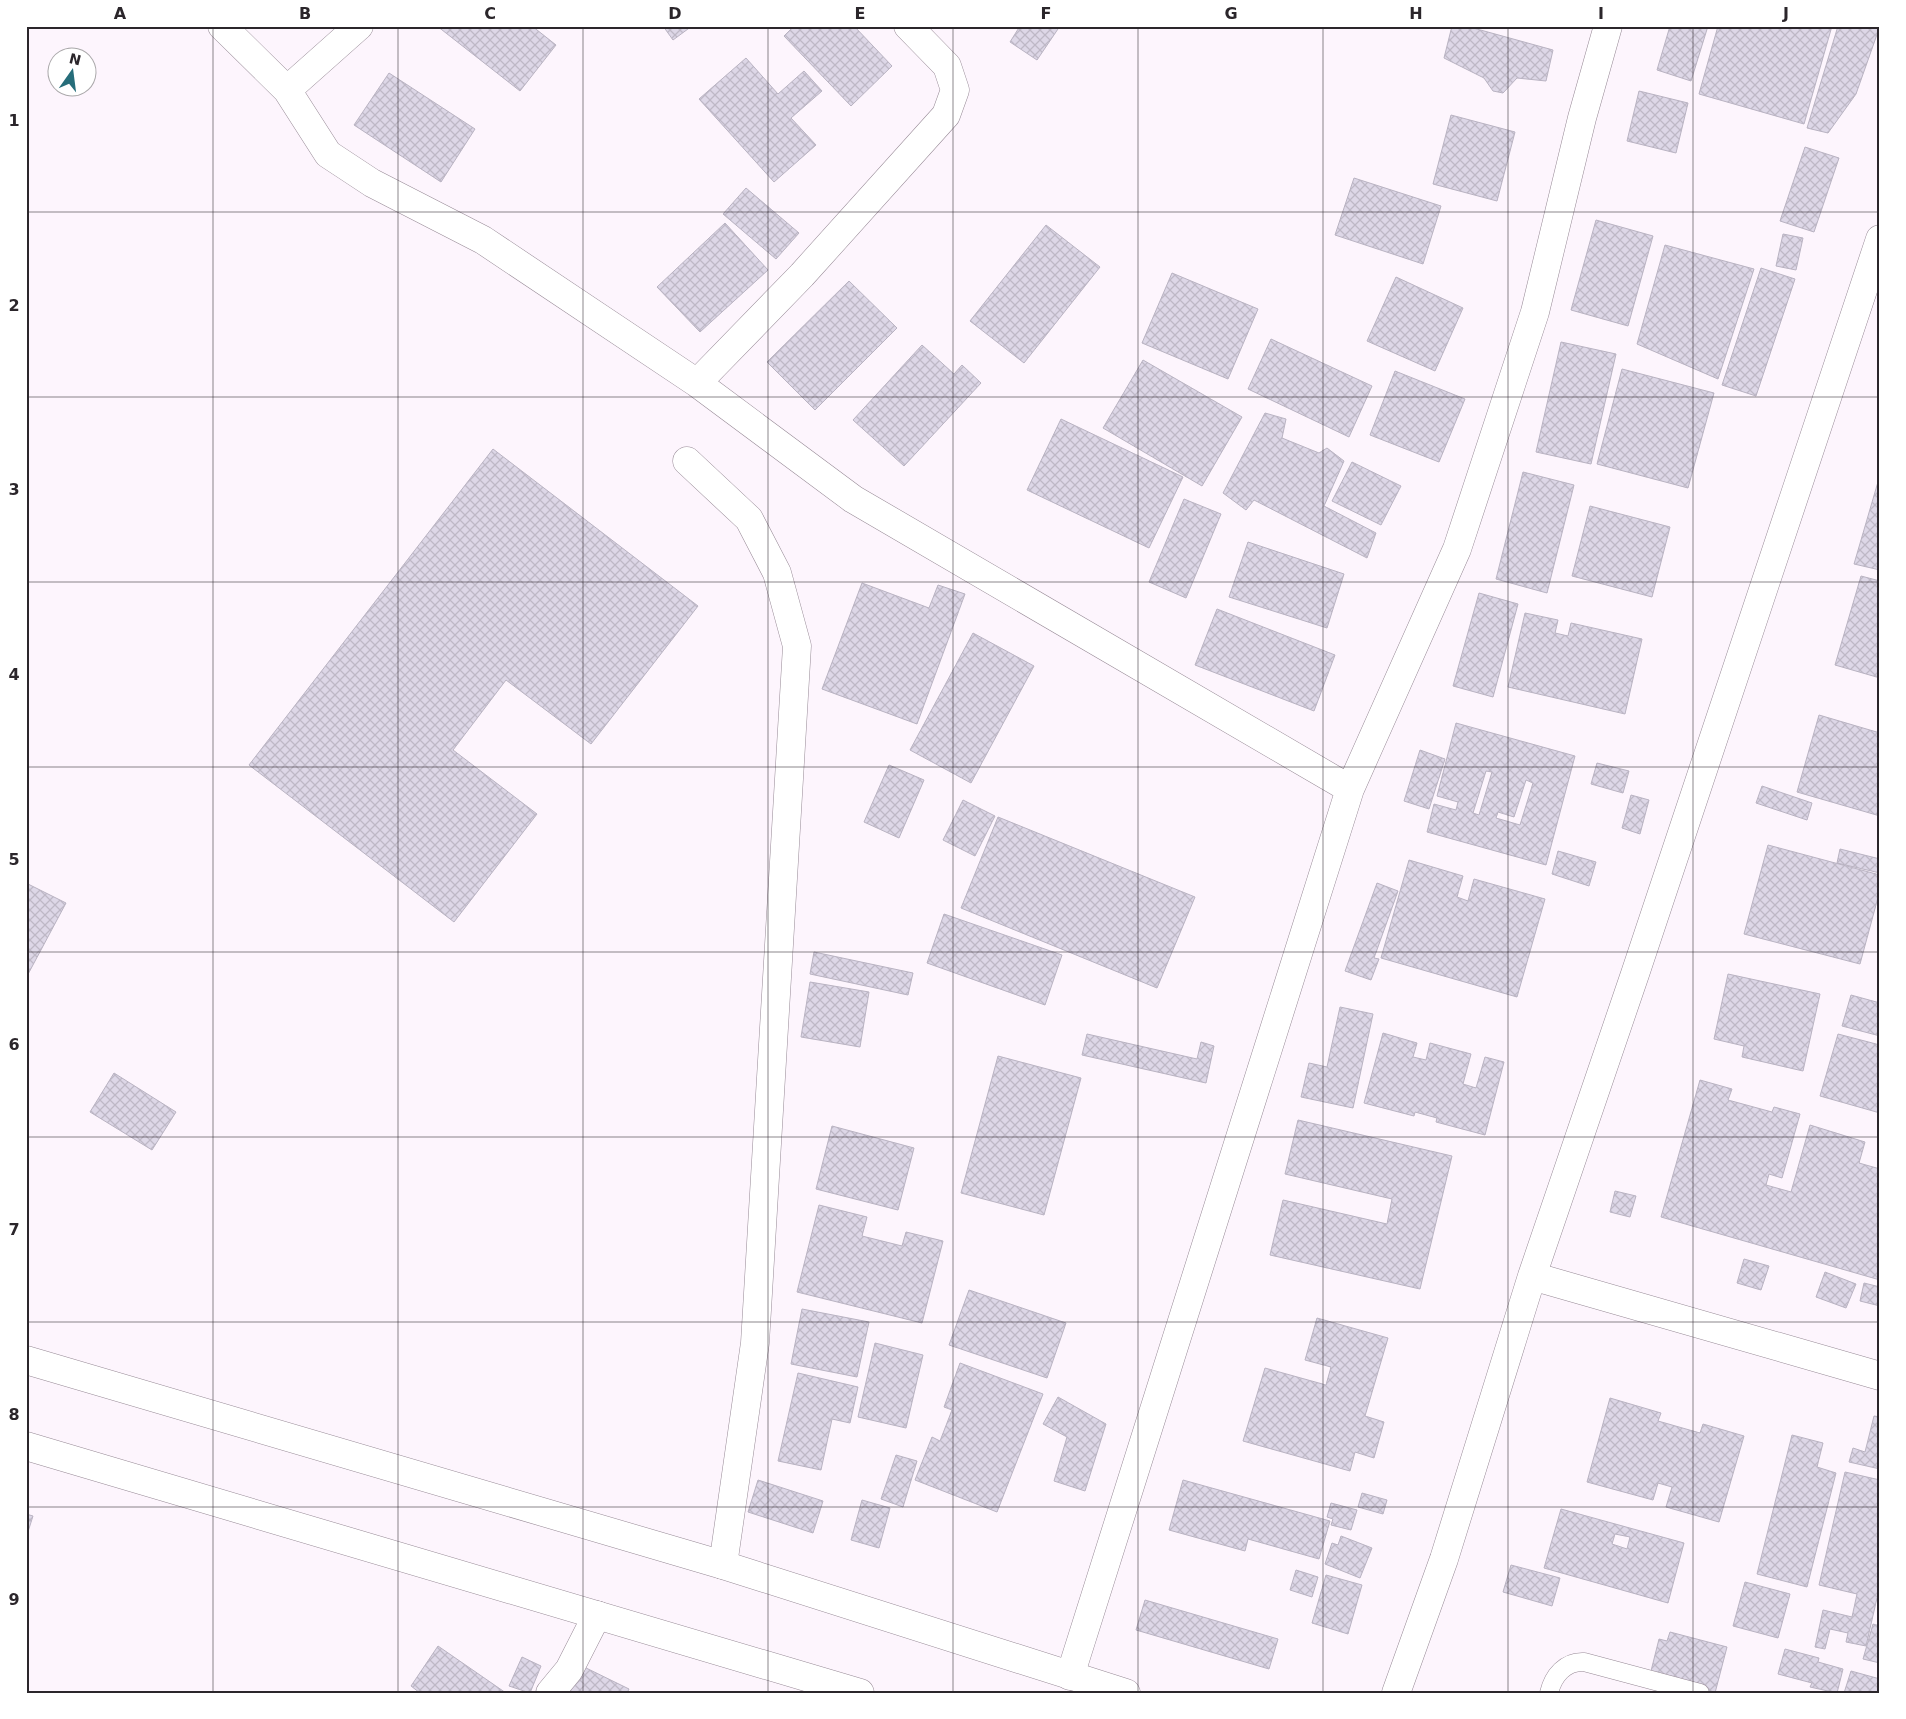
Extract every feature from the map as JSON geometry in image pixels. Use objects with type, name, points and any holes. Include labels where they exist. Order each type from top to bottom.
[{"type":"street","points":[[222,26],[287,90],[328,154],[372,184],[483,240],[697,383],[853,499],[1350,789]]},
{"type":"street","points":[[287,90],[358,26]]},
{"type":"street","points":[[697,383],[802,275],[946,115],[955,90],[947,66],[908,26]]},
{"type":"street","points":[[1070,1676],[1350,789],[1457,549],[1535,312],[1582,118],[1608,26]]},
{"type":"street","points":[[1396,1693],[1444,1559],[1532,1276],[1870,302],[1880,239]]},
{"type":"street","points":[[686,460],[749,518],[777,573],[797,646],[755,1343],[723,1565]]},
{"type":"street","points":[[1532,1276],[1880,1376]]},
{"type":"street","points":[[26,1360],[723,1565],[1126,1693]]},
{"type":"street","points":[[26,1446],[860,1693]]},
{"type":"street","points":[[550,1693],[569,1670],[597,1615]]},
{"type":"lane","points":[[1549,1693],[1552,1683],[1563,1668],[1573,1662],[1584,1662],[1700,1693]]},
{"type":"building","points":[[437,26],[532,26],[556,45],[520,91]]},
{"type":"building","points":[[663,26],[692,26],[673,40]]},
{"type":"building","points":[[794,26],[854,26],[892,66],[851,106],[784,36]]},
{"type":"building","points":[[1020,26],[1060,26],[1037,60],[1010,42]]},
{"type":"building","points":[[1452,26],[1466,26],[1553,50],[1546,81],[1517,78],[1503,93],[1493,91],[1484,78],[1444,58]]},
{"type":"building","points":[[1670,26],[1708,26],[1691,81],[1657,70]]},
{"type":"building","points":[[1718,26],[1832,26],[1804,124],[1699,94]]},
{"type":"building","points":[[1838,26],[1880,26],[1856,94],[1828,133],[1807,128]]},
{"type":"building","points":[[746,58],[778,94],[804,71],[822,91],[791,118],[816,145],[774,182],[699,99]]},
{"type":"building","points":[[389,73],[475,129],[441,182],[354,125]]},
{"type":"building","points":[[1639,91],[1688,103],[1676,153],[1627,141]]},
{"type":"building","points":[[1451,115],[1515,132],[1497,201],[1433,184]]},
{"type":"building","points":[[1805,147],[1839,158],[1814,232],[1780,221]]},
{"type":"building","points":[[1354,178],[1441,206],[1423,264],[1335,235]]},
{"type":"building","points":[[746,188],[799,233],[776,259],[723,214]]},
{"type":"building","points":[[1596,220],[1653,236],[1628,326],[1571,310]]},
{"type":"building","points":[[725,223],[768,270],[700,332],[657,287]]},
{"type":"building","points":[[1046,225],[1100,267],[1024,363],[970,321]]},
{"type":"building","points":[[1783,234],[1803,238],[1796,270],[1776,266]]},
{"type":"building","points":[[1665,245],[1754,269],[1718,379],[1637,344]]},
{"type":"building","points":[[1761,268],[1795,279],[1756,396],[1722,385]]},
{"type":"building","points":[[1172,273],[1258,309],[1228,379],[1142,343]]},
{"type":"building","points":[[1396,277],[1463,308],[1435,371],[1367,341]]},
{"type":"building","points":[[849,281],[897,328],[815,410],[767,362]]},
{"type":"building","points":[[1271,339],[1372,386],[1349,437],[1248,389]]},
{"type":"building","points":[[1561,342],[1616,354],[1591,464],[1536,452]]},
{"type":"building","points":[[922,345],[954,374],[962,365],[981,383],[904,466],[853,420]]},
{"type":"building","points":[[1143,360],[1242,417],[1202,486],[1103,428]]},
{"type":"building","points":[[1622,369],[1714,393],[1688,488],[1597,464]]},
{"type":"building","points":[[1395,371],[1465,399],[1439,462],[1370,435]]},
{"type":"building","points":[[1265,413],[1286,419],[1282,438],[1319,453],[1327,448],[1344,461],[1324,506],[1376,533],[1367,558],[1254,500],[1246,510],[1223,493]]},
{"type":"building","points":[[1061,419],[1183,477],[1149,548],[1027,490]]},
{"type":"building","points":[[493,449],[698,606],[591,744],[506,680],[453,750],[537,814],[454,922],[249,765]]},
{"type":"building","points":[[1352,462],[1401,486],[1381,525],[1332,501]]},
{"type":"building","points":[[1523,472],[1574,485],[1547,593],[1496,579]]},
{"type":"building","points":[[1880,475],[1880,570],[1854,564]]},
{"type":"building","points":[[1184,499],[1221,514],[1186,598],[1149,582]]},
{"type":"building","points":[[1590,506],[1670,527],[1652,597],[1572,576]]},
{"type":"building","points":[[1248,542],[1344,574],[1327,628],[1229,597]]},
{"type":"building","points":[[1861,576],[1880,581],[1880,678],[1835,665]]},
{"type":"building","points":[[862,583],[929,608],[938,585],[965,594],[917,724],[822,689]]},
{"type":"building","points":[[1479,593],[1518,604],[1493,697],[1453,686]]},
{"type":"building","points":[[1217,609],[1335,655],[1314,711],[1195,665]]},
{"type":"building","points":[[1525,613],[1558,620],[1555,633],[1568,636],[1571,623],[1642,639],[1625,714],[1508,687]]},
{"type":"building","points":[[973,633],[1034,666],[971,783],[910,750]]},
{"type":"building","points":[[1819,715],[1880,733],[1880,816],[1797,792]]},
{"type":"building","points":[[1456,723],[1575,756],[1546,865],[1427,832],[1434,804],[1456,810],[1458,802],[1437,796]],"holes":[[[1486,771],[1492,772],[1479,815],[1473,813]],[[1526,780],[1533,783],[1520,825],[1496,818],[1498,812],[1514,817]]]},
{"type":"building","points":[[1420,750],[1445,759],[1429,809],[1404,801]]},
{"type":"building","points":[[1597,763],[1629,771],[1623,793],[1591,784]]},
{"type":"building","points":[[889,765],[924,780],[899,838],[864,822]]},
{"type":"building","points":[[1762,786],[1812,803],[1807,820],[1756,803]]},
{"type":"building","points":[[1631,795],[1649,800],[1640,834],[1622,828]]},
{"type":"building","points":[[963,800],[995,816],[975,856],[943,840]]},
{"type":"building","points":[[998,817],[1195,897],[1157,988],[961,908]]},
{"type":"building","points":[[1768,845],[1880,875],[1880,890],[1860,964],[1744,934]]},
{"type":"building","points":[[1840,849],[1880,859],[1880,873],[1837,863]]},
{"type":"building","points":[[1558,851],[1596,862],[1589,886],[1552,874]]},
{"type":"building","points":[[1409,860],[1463,876],[1457,897],[1468,901],[1474,879],[1545,899],[1517,997],[1381,958]]},
{"type":"building","points":[[26,883],[66,903],[26,978]]},
{"type":"building","points":[[1377,883],[1398,891],[1374,958],[1379,959],[1371,980],[1345,971]]},
{"type":"building","points":[[944,914],[1062,955],[1045,1005],[927,963]]},
{"type":"building","points":[[814,952],[913,973],[908,995],[810,974]]},
{"type":"building","points":[[1728,974],[1820,994],[1803,1071],[1742,1057],[1744,1046],[1714,1039]]},
{"type":"building","points":[[810,982],[869,992],[860,1047],[801,1037]]},
{"type":"building","points":[[1851,995],[1880,1003],[1880,1036],[1842,1026]]},
{"type":"building","points":[[1340,1007],[1373,1014],[1353,1108],[1301,1097],[1309,1063],[1327,1067]]},
{"type":"building","points":[[1383,1033],[1417,1043],[1413,1057],[1426,1060],[1430,1043],[1471,1054],[1463,1084],[1476,1088],[1485,1057],[1504,1062],[1485,1135],[1436,1122],[1437,1118],[1415,1112],[1414,1116],[1364,1103]]},
{"type":"building","points":[[1087,1034],[1197,1059],[1201,1042],[1214,1046],[1206,1083],[1082,1055]]},
{"type":"building","points":[[1838,1034],[1880,1045],[1880,1113],[1820,1096]]},
{"type":"building","points":[[998,1056],[1081,1078],[1044,1215],[961,1193]]},
{"type":"building","points":[[114,1073],[176,1112],[152,1150],[90,1112]]},
{"type":"building","points":[[1700,1080],[1732,1089],[1728,1100],[1772,1112],[1774,1107],[1800,1114],[1782,1178],[1769,1174],[1766,1185],[1791,1192],[1810,1125],[1865,1142],[1859,1163],[1880,1169],[1880,1280],[1661,1217]]},
{"type":"building","points":[[1298,1120],[1452,1156],[1420,1289],[1270,1255],[1283,1200],[1387,1224],[1392,1199],[1285,1174]]},
{"type":"building","points":[[832,1126],[914,1148],[898,1210],[816,1189]]},
{"type":"building","points":[[1615,1191],[1636,1196],[1630,1217],[1610,1212]]},
{"type":"building","points":[[819,1205],[867,1217],[862,1236],[902,1246],[906,1232],[943,1241],[922,1323],[797,1292]]},
{"type":"building","points":[[1744,1259],[1769,1266],[1761,1290],[1737,1283]]},
{"type":"building","points":[[1825,1272],[1856,1284],[1846,1308],[1816,1297]]},
{"type":"building","points":[[1864,1283],[1880,1287],[1880,1306],[1860,1301]]},
{"type":"building","points":[[969,1290],[1066,1323],[1047,1378],[949,1345]]},
{"type":"building","points":[[802,1309],[869,1322],[857,1377],[791,1364]]},
{"type":"building","points":[[1317,1318],[1388,1338],[1365,1416],[1384,1422],[1374,1458],[1355,1452],[1350,1471],[1243,1441],[1265,1368],[1326,1385],[1331,1367],[1305,1360]]},
{"type":"building","points":[[875,1343],[923,1355],[906,1428],[858,1417]]},
{"type":"building","points":[[960,1363],[1043,1394],[997,1512],[915,1480],[932,1437],[940,1441],[952,1410],[944,1407]]},
{"type":"building","points":[[798,1373],[858,1387],[850,1423],[832,1419],[821,1470],[778,1461]]},
{"type":"building","points":[[1058,1397],[1106,1424],[1085,1491],[1054,1481],[1067,1437],[1043,1424]]},
{"type":"building","points":[[1610,1398],[1661,1413],[1658,1421],[1700,1433],[1703,1424],[1744,1436],[1719,1522],[1666,1507],[1672,1487],[1658,1483],[1653,1500],[1587,1482]]},
{"type":"building","points":[[1874,1416],[1880,1417],[1880,1469],[1849,1462],[1853,1448],[1865,1452]]},
{"type":"building","points":[[1792,1435],[1823,1443],[1817,1467],[1836,1473],[1807,1587],[1757,1574]]},
{"type":"building","points":[[896,1455],[917,1461],[903,1507],[881,1499]]},
{"type":"building","points":[[1845,1472],[1880,1480],[1880,1599],[1877,1598],[1866,1646],[1846,1642],[1848,1633],[1830,1629],[1825,1649],[1815,1647],[1823,1610],[1852,1617],[1857,1594],[1819,1585]]},
{"type":"building","points":[[758,1480],[823,1501],[813,1533],[748,1512]]},
{"type":"building","points":[[1183,1480],[1330,1521],[1319,1559],[1248,1539],[1245,1551],[1169,1530]]},
{"type":"building","points":[[1362,1493],[1387,1500],[1383,1514],[1358,1507]]},
{"type":"building","points":[[862,1500],[890,1508],[879,1548],[851,1540]]},
{"type":"building","points":[[1331,1503],[1357,1510],[1351,1530],[1331,1525],[1333,1519],[1327,1517]]},
{"type":"building","points":[[1561,1509],[1684,1543],[1668,1603],[1544,1568]],"holes":[[[1615,1534],[1630,1537],[1627,1549],[1612,1544]]]},
{"type":"building","points":[[26,1514],[33,1516],[26,1538]]},
{"type":"building","points":[[1341,1536],[1372,1548],[1360,1578],[1325,1564],[1332,1543],[1338,1545]]},
{"type":"building","points":[[1511,1565],[1560,1578],[1552,1606],[1503,1592]]},
{"type":"building","points":[[1296,1570],[1318,1577],[1312,1597],[1290,1590]]},
{"type":"building","points":[[1326,1575],[1362,1585],[1348,1634],[1312,1623]]},
{"type":"building","points":[[1745,1582],[1790,1594],[1778,1638],[1733,1626]]},
{"type":"building","points":[[1145,1600],[1278,1639],[1269,1669],[1136,1630]]},
{"type":"building","points":[[1873,1624],[1880,1626],[1880,1663],[1863,1659]]},
{"type":"building","points":[[1670,1632],[1727,1647],[1715,1693],[1701,1693],[1649,1679],[1659,1639],[1667,1641]]},
{"type":"building","points":[[438,1646],[506,1693],[420,1693],[411,1686]]},
{"type":"building","points":[[1785,1649],[1819,1658],[1818,1662],[1843,1669],[1837,1693],[1810,1687],[1812,1683],[1778,1674]]},
{"type":"building","points":[[522,1657],[541,1666],[530,1693],[509,1686]]},
{"type":"building","points":[[580,1665],[629,1689],[627,1693],[566,1693]]},
{"type":"building","points":[[1851,1671],[1880,1679],[1880,1693],[1844,1693]]}]
